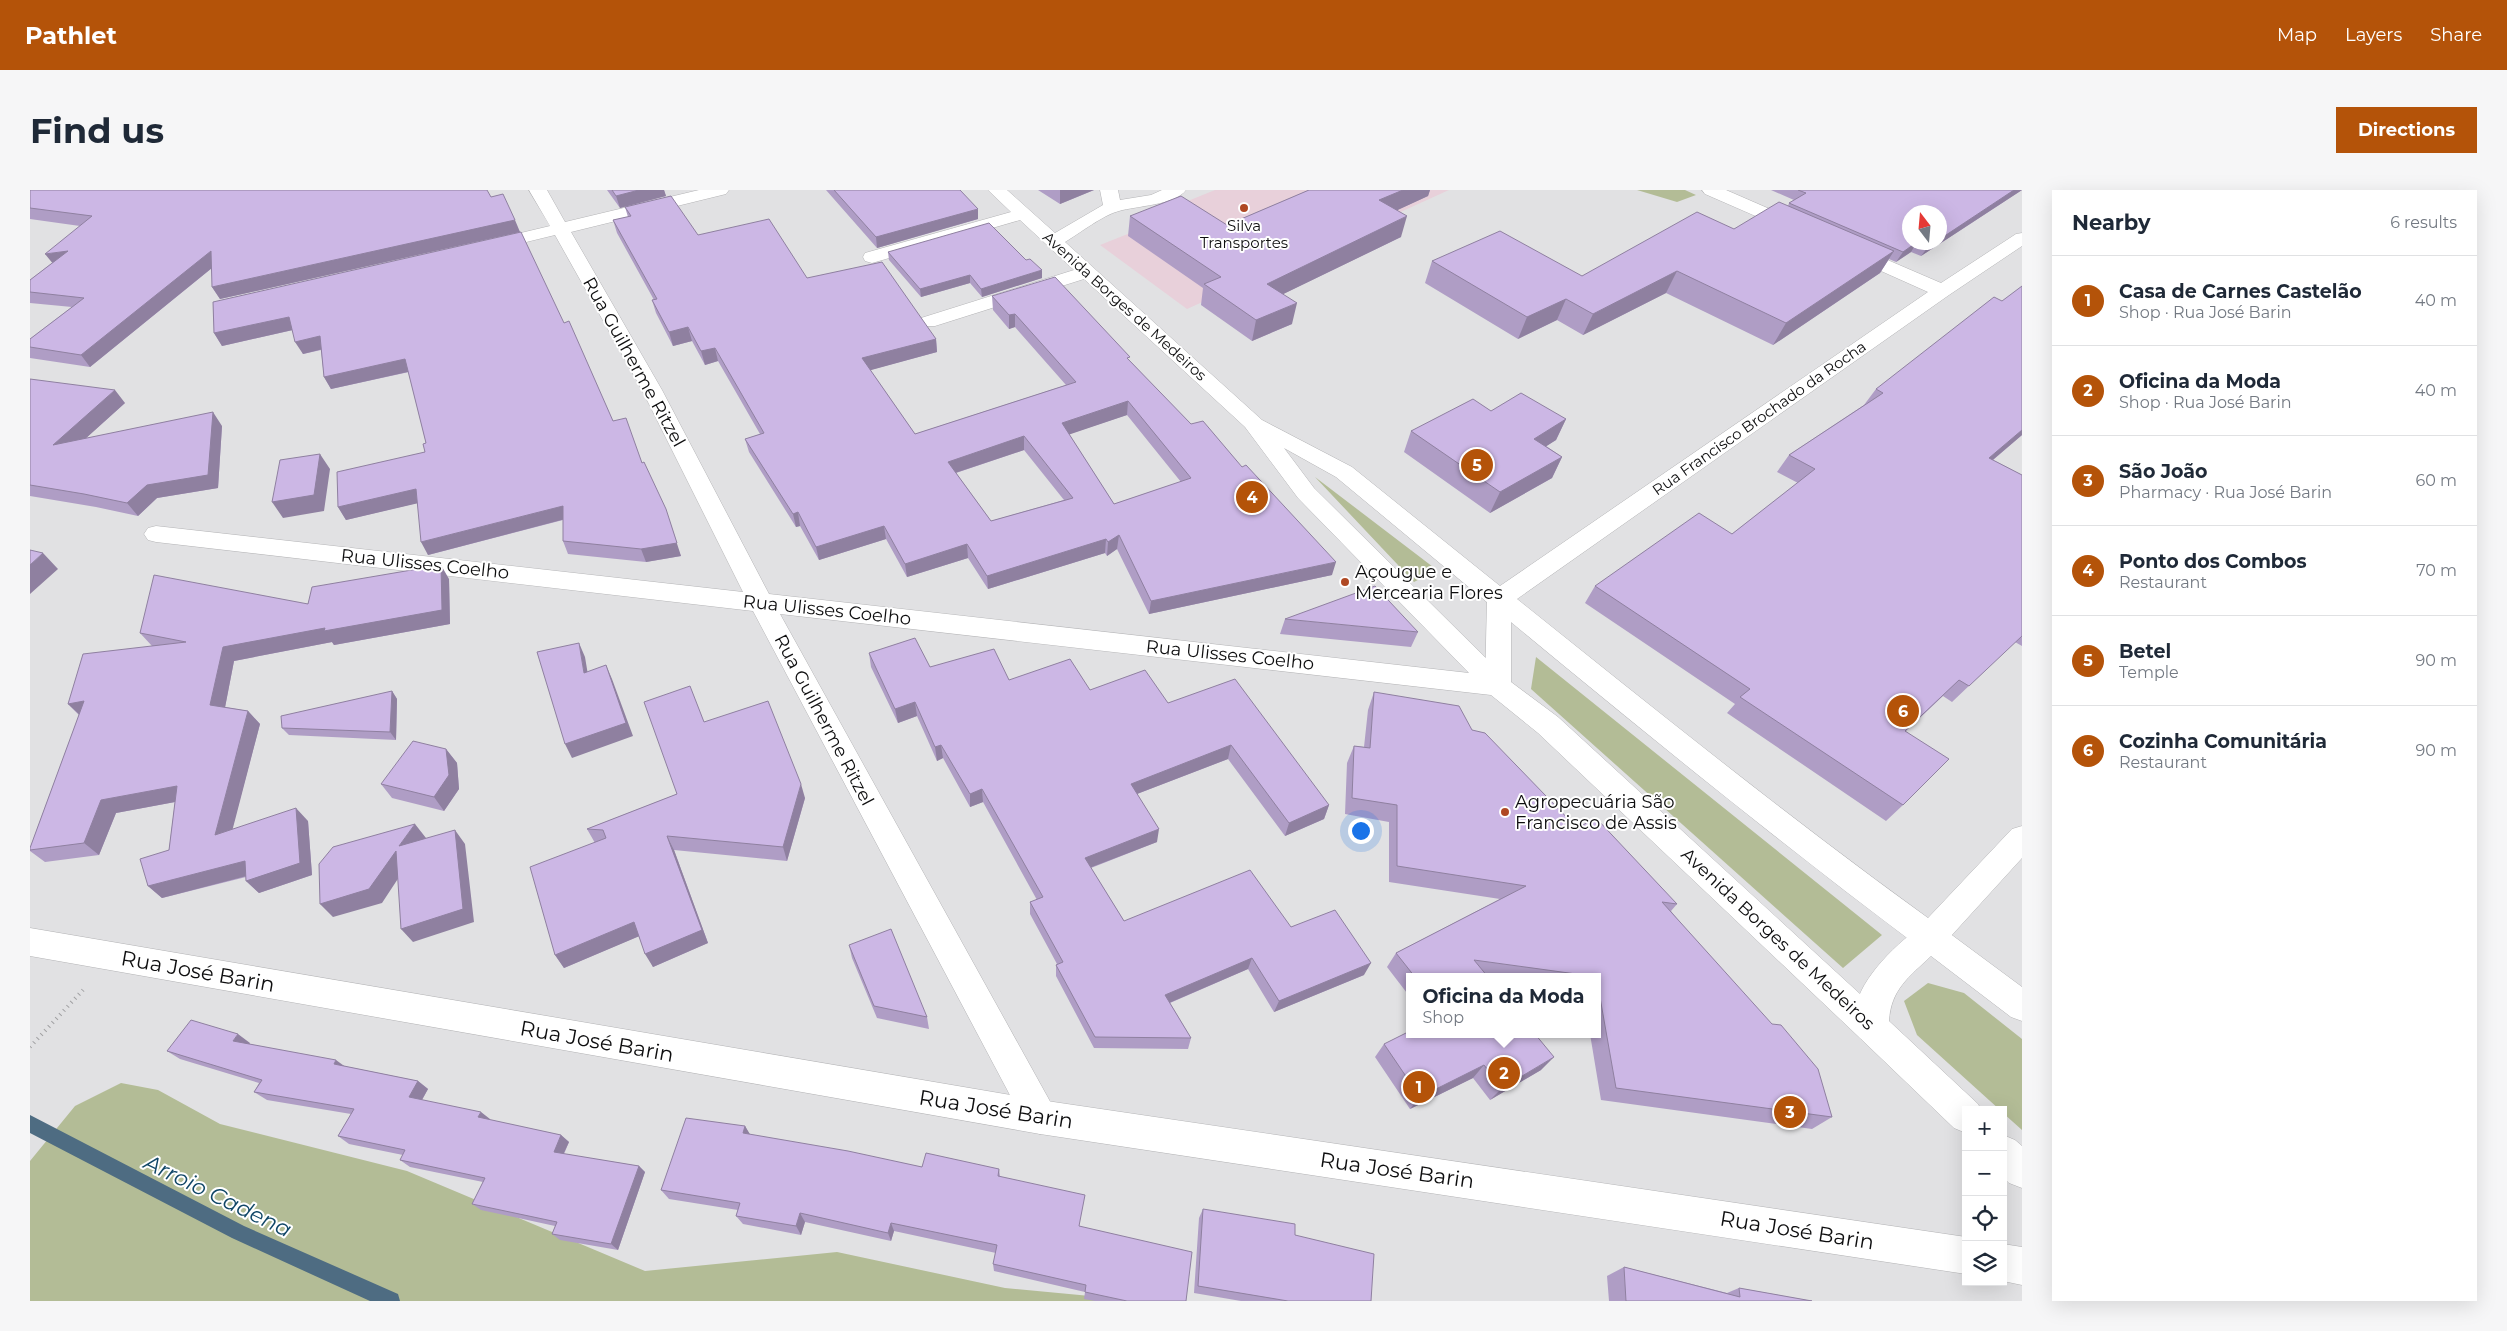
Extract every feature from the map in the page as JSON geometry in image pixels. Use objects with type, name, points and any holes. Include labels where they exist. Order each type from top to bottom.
[{"type":"street","name":"Rua Guilherme Ritzel","points":[[538,190],[559,230],[652,390],[760,602],[1040,1117]]},
{"type":"street","points":[[473,249],[559,230],[720,190]]},
{"type":"street","name":"Avenida Borges de Medeiros","points":[[997,190],[1253,422],[1306,493],[1498,686],[1548,725],[1962,1112]]},
{"type":"street","points":[[1054,242],[1111,198],[1155,198],[1177,190]]},
{"type":"street","points":[[1711,190],[1809,232]]},
{"type":"street","points":[[872,257],[1024,214]]},
{"type":"street","name":"Rua Francisco Brochado da Rocha","points":[[1499,599],[1942,291],[2022,238]]},
{"type":"street","points":[[1836,244],[1942,291]]},
{"type":"street","points":[[928,322],[1088,272]]},
{"type":"street","name":"Avenida Borges de Medeiros","points":[[1253,422],[1344,472],[1733,788],[2022,1006]]},
{"type":"street","name":"Rua Ulisses Coelho","points":[[156,534],[1498,686]]},
{"type":"street","points":[[1498,686],[1499,599]]},
{"type":"street","points":[[1872,1027],[1874,1000],[1887,980],[1930,937],[2022,838]]},
{"type":"street","name":"Rua José Barin","points":[[30,942],[1040,1117],[1962,1255]]},
{"type":"street","points":[[2007,1156],[2022,1170]]},
{"type":"street","points":[[2007,1263],[2022,1266]]},
{"type":"path","points":[[30,1047],[50,1026]]},
{"type":"shaded area","points":[[1215,190],[1449,190],[1187,309],[1100,245],[1178,214],[1168,209]]},
{"type":"green space","points":[[1637,190],[1685,190],[1696,195],[1677,202]]},
{"type":"green space","points":[[1315,477],[1437,570],[1414,582]]},
{"type":"green space","points":[[1536,657],[1882,935],[1843,968],[1531,689]]},
{"type":"green space","points":[[1928,983],[1964,993],[2022,1039],[2022,1130],[2007,1117],[2007,1106],[1996,1106],[1917,1035],[1904,1001]]},
{"type":"green space","points":[[121,1083],[158,1090],[220,1124],[407,1171],[645,1271],[837,1252],[1005,1288],[1143,1301],[30,1301],[30,1161],[75,1106]]},
{"type":"building","points":[[30,190],[487,190],[491,197],[503,194],[515,220],[212,287],[211,251],[81,355],[30,347],[30,339],[84,298],[30,292],[30,280],[68,251],[45,254],[92,216],[30,208]]},
{"type":"building","points":[[612,190],[639,190],[616,196]]},
{"type":"building","points":[[834,190],[960,190],[978,209],[876,237]]},
{"type":"building","points":[[1309,190],[1403,190],[1379,200],[1407,216],[1267,284],[1297,303],[1256,320],[1204,284],[1221,277],[1130,216],[1181,196],[1227,225]]},
{"type":"building","points":[[1798,190],[2014,190],[1947,234],[1947,205],[1902,205],[1902,250],[1906,250],[1903,252],[1789,203],[1806,193]]},
{"type":"building","points":[[671,196],[698,235],[769,219],[807,278],[882,262],[936,339],[862,358],[915,434],[1076,382],[1015,314],[1009,315],[992,296],[1055,277],[1130,357],[1127,358],[1191,424],[1203,421],[1242,467],[1246,465],[1336,562],[1151,601],[1119,535],[1108,542],[1106,539],[987,576],[967,544],[905,564],[884,526],[816,547],[798,512],[793,514],[745,439],[764,433],[715,348],[701,351],[688,327],[669,332],[652,300],[657,299],[613,220],[631,216],[625,207]],"holes":[[[1128,401],[1191,478],[1114,504],[1062,423]],[[1024,436],[1073,498],[991,521],[948,462]]]},
{"type":"building","points":[[1779,202],[1894,251],[1786,323],[1677,271],[1593,314],[1566,299],[1527,317],[1432,261],[1500,231],[1582,276],[1697,212],[1734,229]]},
{"type":"building","points":[[989,223],[1026,260],[1030,259],[1042,270],[981,289],[970,275],[920,289],[888,252]]},
{"type":"building","points":[[521,232],[564,323],[569,321],[613,421],[626,418],[642,463],[644,462],[666,509],[677,543],[641,549],[563,541],[563,506],[421,542],[416,489],[338,507],[337,472],[425,452],[423,444],[426,443],[405,359],[324,377],[320,336],[295,342],[289,317],[214,333],[213,302]]},
{"type":"building","points":[[2022,286],[2022,430],[1989,458],[2022,475],[2022,636],[1969,686],[1959,680],[1905,731],[1949,759],[1903,805],[1740,697],[1750,689],[1595,586],[1699,513],[1732,534],[1815,469],[1789,455],[1883,393],[1876,389],[1994,297],[2002,301]]},
{"type":"building","points":[[30,379],[115,390],[53,445],[213,412],[208,475],[147,485],[127,503],[30,485]]},
{"type":"building","points":[[1521,393],[1566,419],[1534,439],[1562,457],[1500,492],[1411,431],[1473,399],[1491,411]]},
{"type":"building","points":[[320,454],[314,495],[272,502],[280,460]]},
{"type":"building","points":[[30,550],[43,553],[30,565]]},
{"type":"building","points":[[441,565],[442,610],[324,631],[325,628],[223,647],[210,705],[248,711],[215,835],[296,808],[300,863],[246,881],[245,861],[148,886],[140,859],[169,850],[177,786],[101,800],[84,843],[30,850],[84,701],[68,704],[83,654],[186,642],[140,633],[154,575],[308,604],[312,587]]},
{"type":"building","points":[[1375,586],[1418,632],[1285,619]]},
{"type":"building","points":[[915,638],[930,667],[994,649],[1009,680],[1070,659],[1090,690],[1145,670],[1168,703],[1235,679],[1329,805],[1289,823],[1231,745],[1131,784],[1159,829],[1085,858],[1124,921],[1250,870],[1291,927],[1335,910],[1371,963],[1279,1001],[1252,958],[1165,995],[1191,1038],[1095,1037],[1056,965],[1063,962],[1030,902],[1043,897],[982,789],[970,794],[941,745],[935,747],[915,702],[895,709],[869,653]]},
{"type":"building","points":[[579,643],[584,673],[606,665],[626,723],[565,744],[537,652]]},
{"type":"building","points":[[690,686],[704,722],[768,701],[801,784],[783,847],[667,836],[702,930],[645,954],[634,922],[555,955],[530,867],[606,838],[603,830],[587,829],[677,794],[644,702]]},
{"type":"building","points":[[392,691],[390,732],[282,728],[281,716]]},
{"type":"building","points":[[1374,692],[1459,706],[1472,730],[1485,733],[1577,828],[1596,818],[1677,904],[1662,902],[1772,1024],[1781,1025],[1818,1069],[1832,1117],[1616,1088],[1601,1003],[1601,973],[1569,973],[1474,960],[1485,973],[1412,973],[1396,953],[1526,886],[1397,866],[1397,805],[1352,798],[1354,746],[1370,748]]},
{"type":"building","points":[[413,741],[446,749],[449,775],[434,797],[381,784]]},
{"type":"building","points":[[415,824],[399,846],[455,830],[463,909],[401,929],[396,851],[369,889],[320,904],[319,864],[333,847]]},
{"type":"building","points":[[891,929],[927,1017],[874,1006],[849,945]]},
{"type":"building","points":[[191,1020],[238,1034],[233,1041],[336,1060],[334,1064],[418,1081],[409,1097],[481,1112],[478,1117],[561,1135],[554,1152],[639,1166],[611,1244],[552,1234],[557,1222],[472,1204],[485,1178],[400,1160],[405,1150],[338,1136],[354,1109],[254,1092],[262,1080],[167,1051]]},
{"type":"building","points":[[1406,1033],[1406,1038],[1538,1038],[1554,1057],[1502,1088],[1484,1065],[1420,1097],[1384,1044]]},
{"type":"building","points":[[686,1118],[745,1126],[743,1133],[848,1151],[922,1167],[926,1153],[999,1169],[998,1176],[1085,1195],[1079,1226],[1192,1252],[1186,1301],[1127,1301],[1085,1292],[1086,1285],[993,1264],[997,1245],[891,1223],[888,1233],[800,1213],[796,1226],[736,1216],[740,1203],[661,1190]]},
{"type":"building","points":[[1203,1209],[1295,1224],[1295,1235],[1374,1254],[1371,1301],[1288,1301],[1198,1286]]},
{"type":"building","points":[[1624,1267],[1740,1297],[1739,1288],[1812,1301],[1626,1301]]},
{"type":"waterway","name":"Arroio Cadena","points":[[30,1124],[238,1232],[391,1301]]},
{"type":"place","name":"Silva Transportes","points":[[1244,208]]},
{"type":"place","name":"Betel","points":[[1477,465]]},
{"type":"place","name":"Ponto dos Combos","points":[[1252,497]]},
{"type":"place","name":"Açougue e Mercearia Flores","points":[[1345,582]]},
{"type":"place","name":"Cozinha Comunitária","points":[[1903,711]]},
{"type":"place","name":"Agropecuária São Francisco de Assis","points":[[1505,812]]},
{"type":"place","name":"Oficina da Moda","points":[[1504,1073]]},
{"type":"place","name":"Casa de Carnes Castelão","points":[[1419,1087]]},
{"type":"place","name":"São João","points":[[1790,1112]]}]
